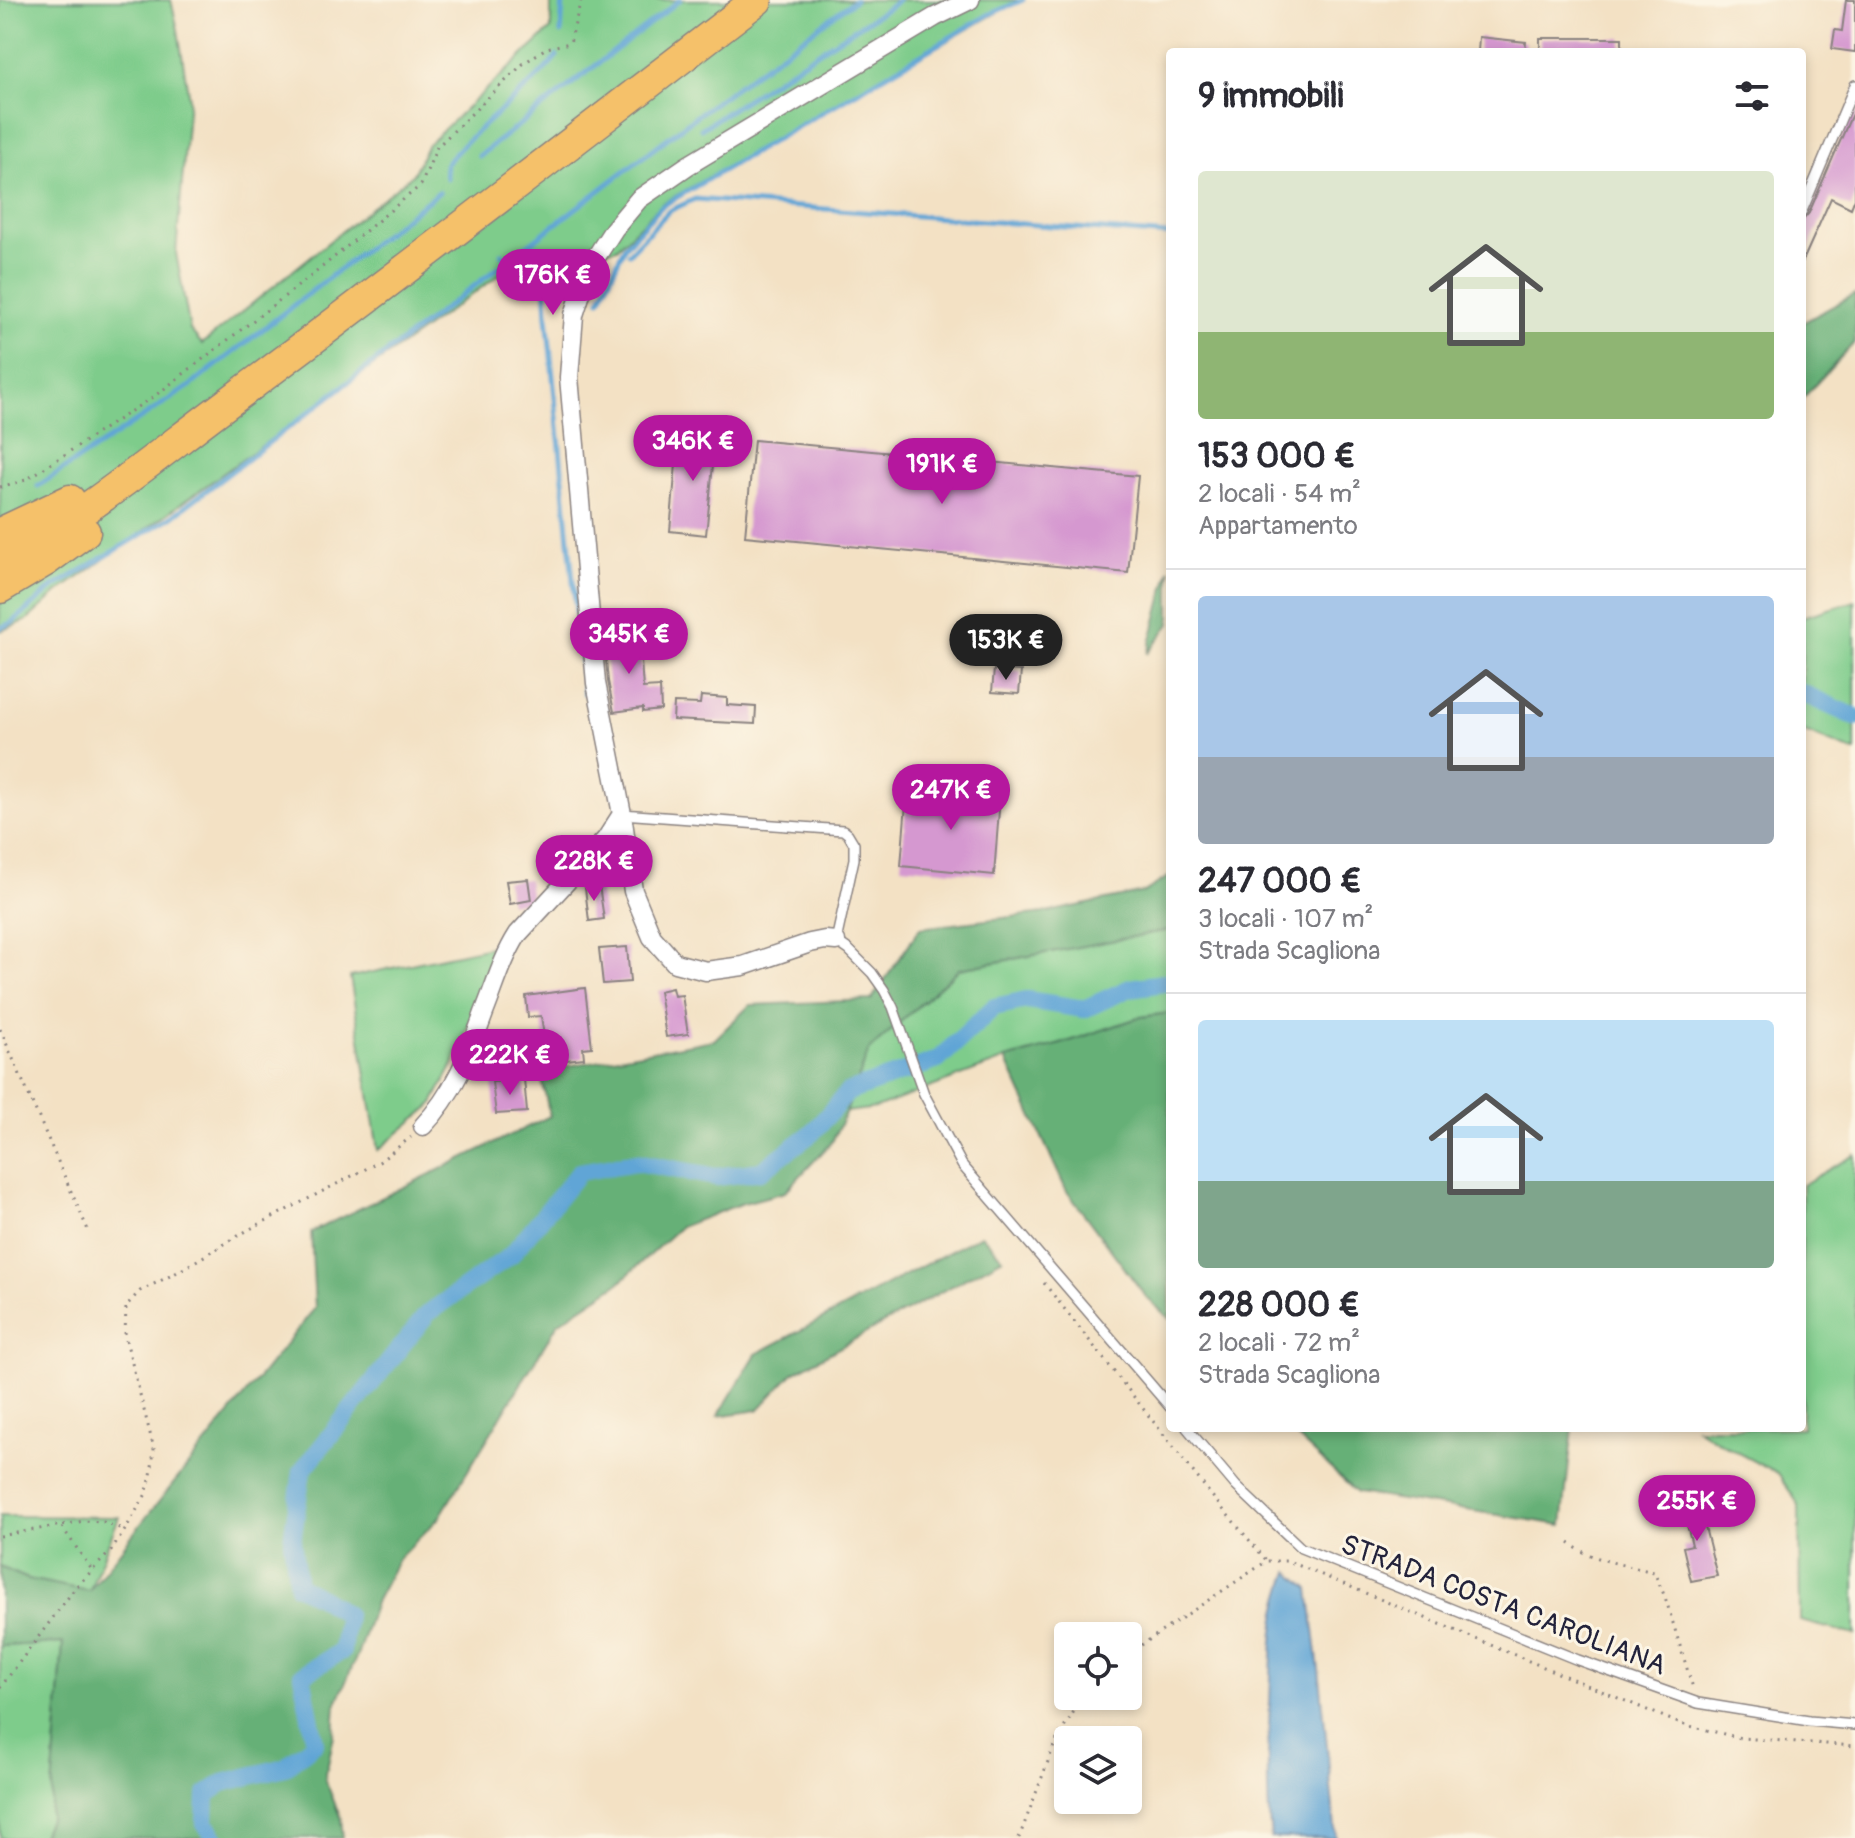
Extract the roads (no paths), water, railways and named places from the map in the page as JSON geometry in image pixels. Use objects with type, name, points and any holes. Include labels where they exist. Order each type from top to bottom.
[{"type":"main road","points":[[0,561],[63,524],[294,355],[757,0]]},
{"type":"main road","points":[[0,533],[61,505],[219,410]]},
{"type":"main road","points":[[0,588],[47,560],[119,507],[159,474],[219,410]]},
{"type":"street","points":[[836,941],[810,943],[743,966],[706,971],[675,963],[652,937],[633,891],[622,814],[596,683],[569,377],[574,315],[594,260],[639,199],[687,166],[953,5]]},
{"type":"street","points":[[423,1126],[437,1112],[454,1084],[503,958],[518,934],[606,839],[622,814]]},
{"type":"lane","points":[[1806,201],[1855,85]]},
{"type":"lane","points":[[622,814],[843,830],[848,834],[854,844],[854,859],[836,941],[872,973],[893,1007],[924,1094],[962,1165],[1166,1402]]},
{"type":"lane","name":"STRADA COSTA CAROLIANA","points":[[1190,1432],[1236,1486],[1301,1548],[1578,1660],[1698,1703],[1809,1721],[1855,1725]]},
{"type":"water","points":[[1289,1572],[1309,1589],[1336,1838],[1271,1838],[1268,1770],[1272,1651],[1279,1604]]},
{"type":"waterway","points":[[561,33],[563,0]]},
{"type":"waterway","points":[[479,156],[680,0]]},
{"type":"waterway","points":[[515,255],[699,114],[855,0]]},
{"type":"waterway","points":[[701,129],[898,0]]},
{"type":"waterway","points":[[600,300],[625,246],[662,206],[990,14],[1023,0]]},
{"type":"waterway","points":[[447,178],[445,165],[458,150],[557,56]]},
{"type":"waterway","points":[[38,486],[190,386],[439,192]]},
{"type":"waterway","points":[[629,253],[669,211],[695,199],[1166,235]]},
{"type":"waterway","points":[[502,254],[513,267],[544,258],[584,693]]},
{"type":"waterway","points":[[0,628],[13,622],[52,588],[173,516],[499,267]]},
{"type":"waterway","points":[[1806,695],[1855,717]]},
{"type":"waterway","points":[[215,1838],[205,1823],[206,1795],[223,1783],[285,1767],[315,1743],[302,1675],[342,1651],[347,1615],[298,1586],[292,1541],[302,1471],[427,1314],[511,1255],[579,1172],[636,1162],[716,1177],[761,1171],[812,1133],[848,1092],[938,1060],[994,1007],[1027,1000],[1084,1009],[1130,988],[1166,983]]}]
